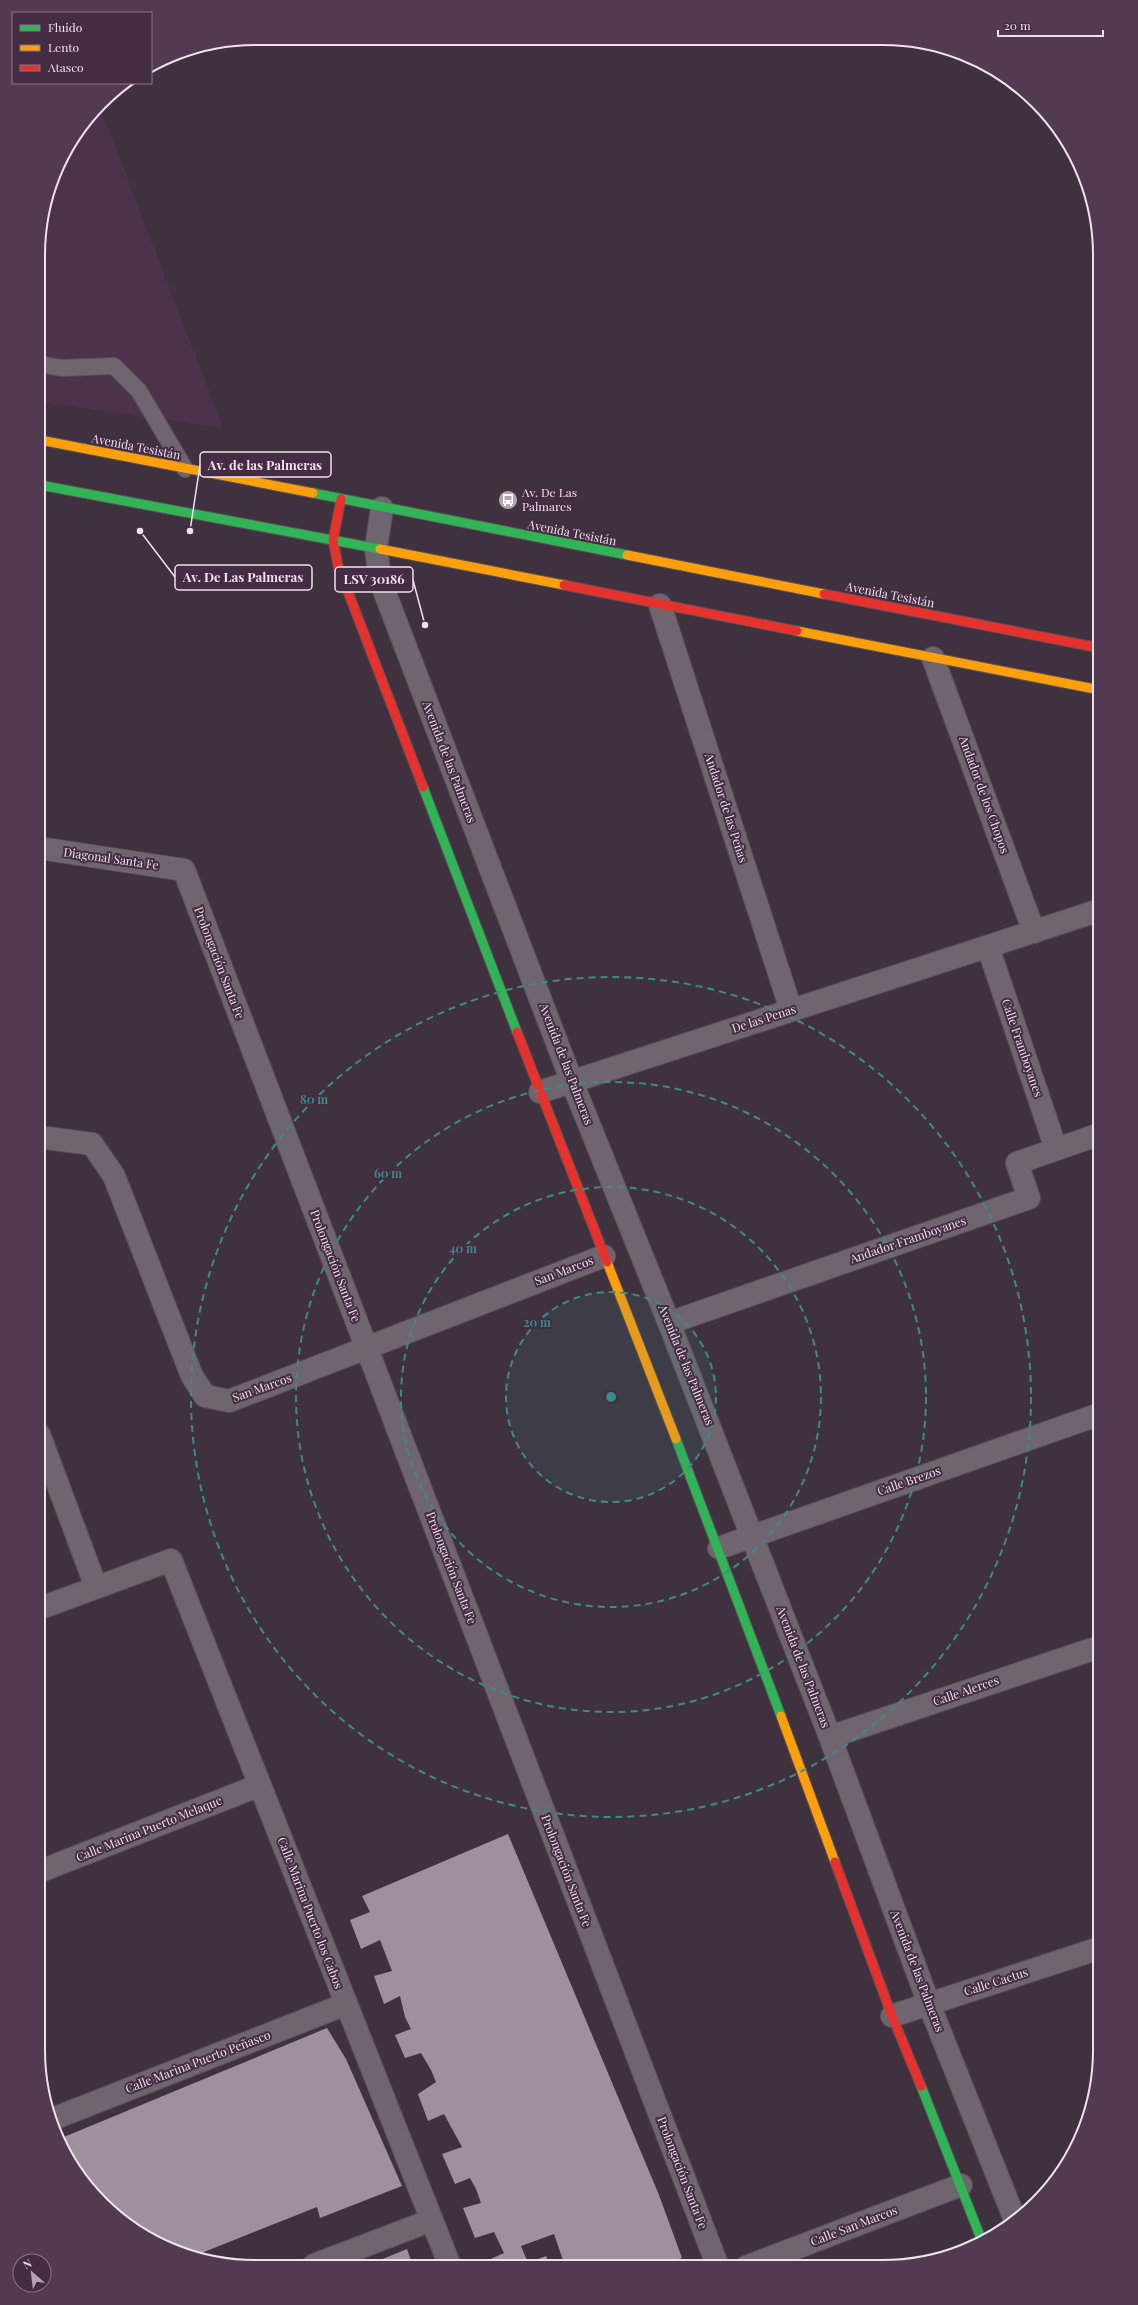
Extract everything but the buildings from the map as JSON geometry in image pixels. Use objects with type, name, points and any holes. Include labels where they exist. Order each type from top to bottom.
[{"type":"street","name":"Avenida Tesistán","points":[[45,441],[1093,647]]},
{"type":"street","points":[[45,486],[376,548],[660,605],[1093,689]]},
{"type":"street","points":[[341,499],[334,540],[338,566],[540,1092],[719,1548],[892,2016],[961,2185],[980,2236]]},
{"type":"street","name":"Avenida de las Palmeras","points":[[382,508],[376,548],[380,580],[572,1082],[752,1535],[830,1737],[929,2004],[1013,2215]]},
{"type":"street","name":"Andador de las Peñas","points":[[660,605],[791,1010]]},
{"type":"street","name":"Andador de los Chopos","points":[[934,658],[1034,932]]},
{"type":"street","name":"Diagonal Santa Fe","points":[[45,849],[184,870]]},
{"type":"street","name":"Prolongación Santa Fe","points":[[184,870],[716,2260]]},
{"type":"street","name":"De las Penas","points":[[540,1092],[1093,912]]},
{"type":"street","name":"Calle Framboyanes","points":[[988,947],[1056,1149]]},
{"type":"street","name":"Andador Framboyanes","points":[[669,1323],[1029,1198],[1017,1163],[1093,1136]]},
{"type":"street","name":"San Marcos","points":[[45,1138],[92,1144],[114,1176],[192,1376],[205,1396],[229,1401],[604,1256]]},
{"type":"street","name":"Calle Brezos","points":[[719,1548],[752,1535],[1093,1416]]},
{"type":"street","points":[[45,1450],[96,1587],[45,1606]]},
{"type":"street","name":"Calle Marina Puerto los Cabos","points":[[96,1587],[171,1560],[448,2260]]},
{"type":"street","name":"Calle Alerces","points":[[830,1737],[1093,1649]]},
{"type":"street","name":"Calle Marina Puerto Melaque","points":[[45,1869],[260,1785]]},
{"type":"street","name":"Calle Cactus","points":[[892,2016],[1093,1950]]},
{"type":"street","name":"Calle Marina Puerto Peñasco","points":[[56,2118],[346,2004]]},
{"type":"street","name":"Calle San Marcos","points":[[764,2260],[961,2185]]},
{"type":"street","points":[[327,2260],[432,2220]]},
{"type":"lane","points":[[45,365],[61,368],[114,366],[139,391],[185,469]]},
{"type":"shaded area","points":[[102,111],[223,428],[45,403],[45,241],[49,214],[56,187],[73,150],[88,127]]},
{"type":"traffic: fast","points":[[45,486],[380,549]]},
{"type":"traffic: fast","points":[[313,493],[627,555]]},
{"type":"traffic: fast","points":[[423,787],[517,1032]]},
{"type":"traffic: fast","points":[[676,1439],[781,1716]]},
{"type":"traffic: fast","points":[[921,2086],[980,2236]]},
{"type":"traffic: slow","points":[[45,441],[313,493]]},
{"type":"traffic: slow","points":[[380,549],[564,585]]},
{"type":"traffic: slow","points":[[627,555],[824,594]]},
{"type":"traffic: slow","points":[[797,631],[1093,689]]},
{"type":"traffic: slow","points":[[607,1262],[676,1439]]},
{"type":"traffic: slow","points":[[781,1716],[835,1862]]},
{"type":"traffic: jam","points":[[341,499],[333,540],[338,566],[423,787]]},
{"type":"traffic: jam","points":[[564,585],[797,631]]},
{"type":"traffic: jam","points":[[824,594],[1093,647]]},
{"type":"traffic: jam","points":[[517,1032],[607,1262]]},
{"type":"traffic: jam","points":[[835,1862],[892,2016],[921,2086]]},
{"type":"place","name":"Av. De Las Palmares","points":[[508,500]]},
{"type":"place","name":"Av. De Las Palmeras","points":[[140,531]]},
{"type":"place","name":"Av. de las Palmeras","points":[[190,531]]},
{"type":"place","name":"LSV 30186","points":[[425,625]]}]
